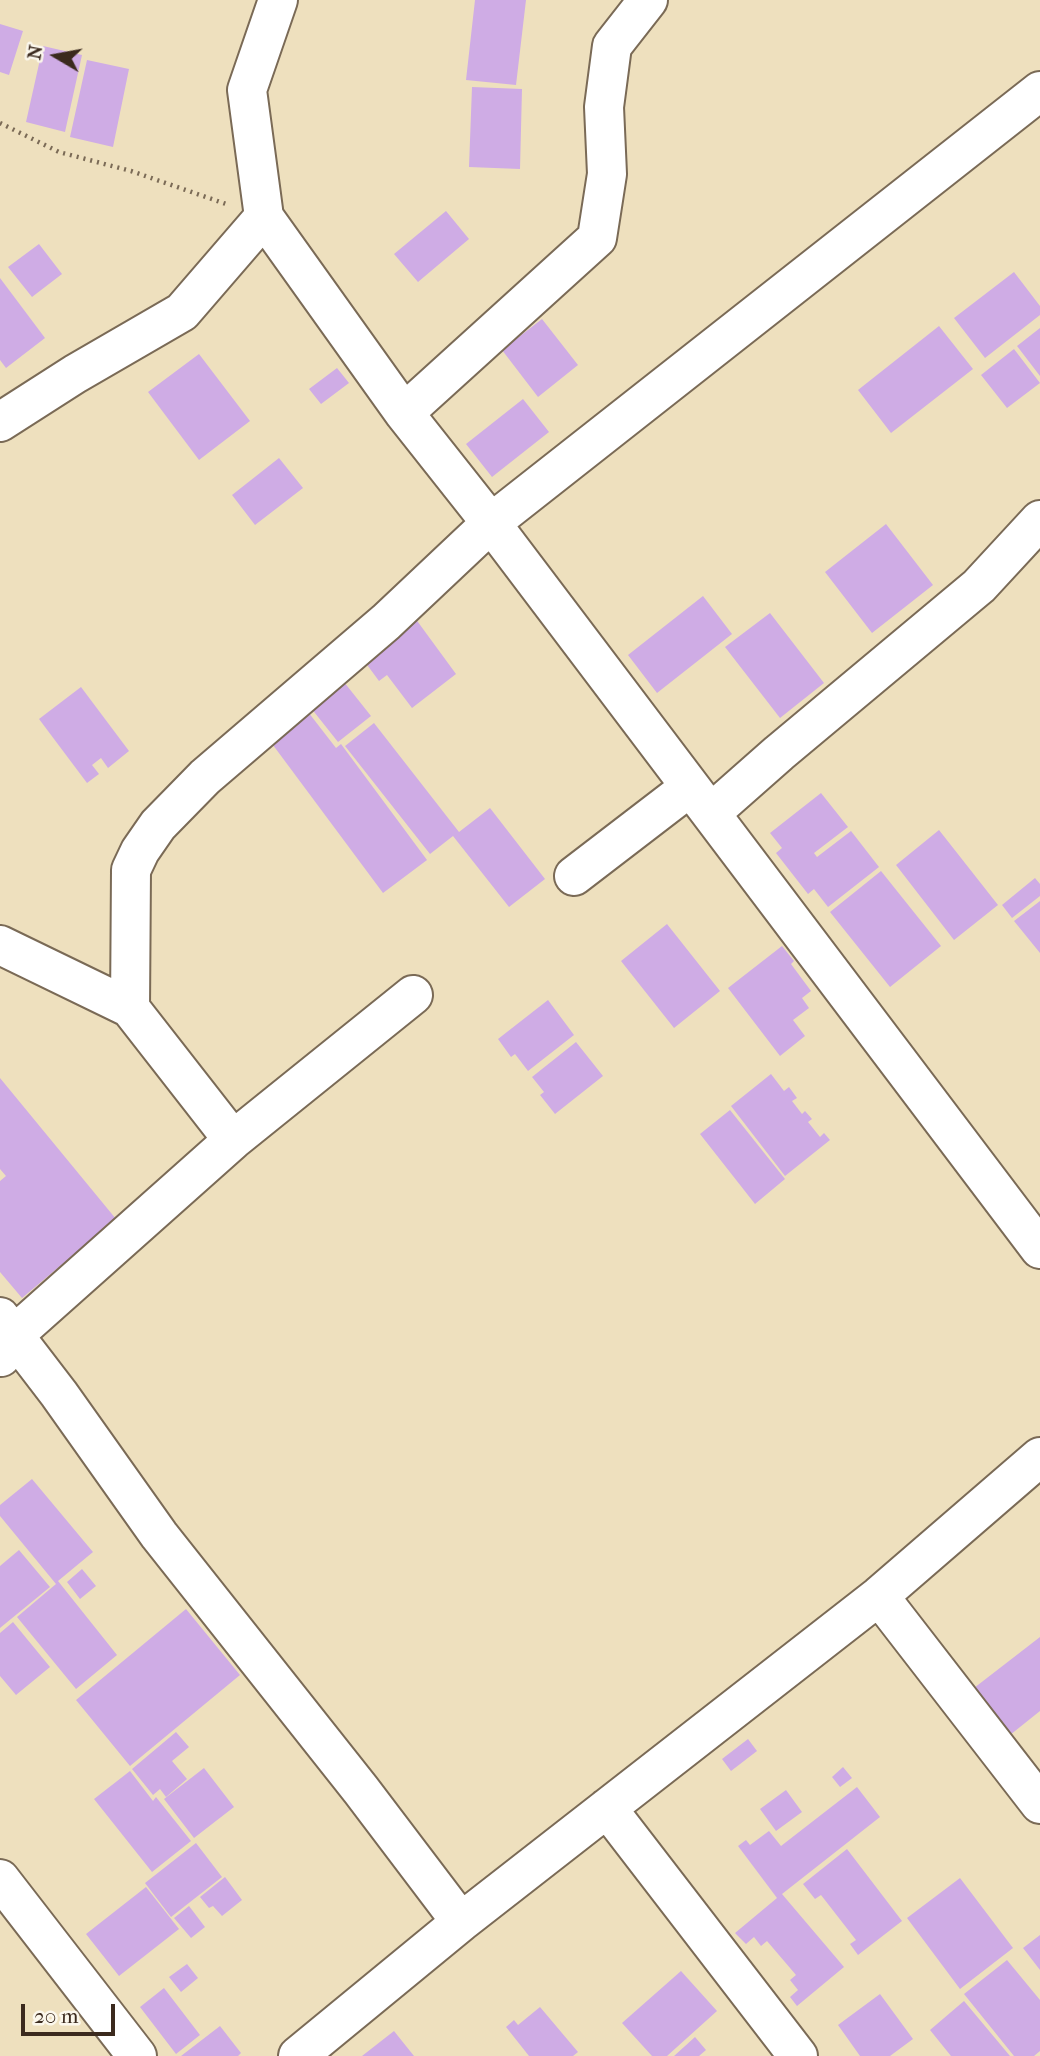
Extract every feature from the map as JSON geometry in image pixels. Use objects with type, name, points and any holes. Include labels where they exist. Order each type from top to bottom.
[{"type":"street","points":[[278,0],[247,89],[264,217],[404,413],[491,523],[1040,1249]]},
{"type":"street","points":[[404,413],[597,238],[607,174],[604,107],[612,46],[648,0]]},
{"type":"street","points":[[130,1008],[131,870],[158,825],[205,777],[386,622],[491,523],[1040,91]]},
{"type":"street","points":[[0,422],[75,374],[182,312],[264,217]]},
{"type":"street","points":[[574,876],[779,753],[979,586],[1040,520]]},
{"type":"street","points":[[0,946],[130,1008],[233,1140]]},
{"type":"street","points":[[414,995],[233,1140],[4,1337],[59,1394],[159,1535],[361,1790],[461,1922]]},
{"type":"street","points":[[298,2056],[461,1922],[879,1596],[1040,1457]]},
{"type":"street","points":[[879,1596],[1040,1804]]},
{"type":"street","points":[[607,1808],[798,2056]]},
{"type":"street","points":[[0,1879],[137,2056]]},
{"type":"path","points":[[0,123],[59,152],[131,171],[264,217]]},
{"type":"building","points":[[475,0],[526,0],[516,85],[466,80]]},
{"type":"building","points":[[0,24],[23,31],[9,75],[0,72]]},
{"type":"building","points":[[43,46],[82,55],[65,132],[26,122]]},
{"type":"building","points":[[87,60],[129,69],[113,147],[70,137]]},
{"type":"building","points":[[472,87],[522,89],[520,169],[469,167]]},
{"type":"building","points":[[446,211],[469,239],[418,282],[394,254]]},
{"type":"building","points":[[39,244],[62,274],[32,297],[8,267]]},
{"type":"building","points":[[1014,272],[1040,306],[1040,315],[985,358],[954,318]]},
{"type":"building","points":[[0,278],[45,338],[6,368],[0,360]]},
{"type":"building","points":[[542,319],[578,365],[538,397],[502,350]]},
{"type":"building","points":[[939,326],[973,369],[891,433],[858,390]]},
{"type":"building","points":[[1040,328],[1040,376],[1017,346]]},
{"type":"building","points":[[1014,349],[1040,383],[1007,408],[981,375]]},
{"type":"building","points":[[199,354],[250,421],[199,460],[148,392]]},
{"type":"building","points":[[337,368],[349,383],[321,404],[309,389]]},
{"type":"building","points":[[523,399],[549,432],[492,477],[466,444]]},
{"type":"building","points":[[279,458],[303,488],[255,525],[232,495]]},
{"type":"building","points":[[886,524],[933,585],[872,633],[825,572]]},
{"type":"building","points":[[703,596],[732,634],[657,693],[628,655]]},
{"type":"building","points":[[770,613],[824,683],[780,718],[725,647]]},
{"type":"building","points":[[415,618],[456,674],[412,708],[387,675],[379,681],[362,658],[382,650],[401,636],[398,631]]},
{"type":"building","points":[[340,677],[371,716],[338,742],[307,703]]},
{"type":"building","points":[[81,687],[129,751],[108,768],[101,758],[92,765],[99,774],[87,783],[39,719]]},
{"type":"building","points":[[305,708],[336,748],[341,744],[427,860],[383,893],[267,737]]},
{"type":"building","points":[[374,723],[459,832],[490,808],[545,879],[509,907],[453,836],[430,854],[345,746]]},
{"type":"building","points":[[821,793],[848,827],[814,853],[817,857],[851,831],[879,867],[828,907],[814,889],[808,894],[776,853],[782,848],[770,833]]},
{"type":"building","points":[[939,830],[998,905],[954,940],[896,865]]},
{"type":"building","points":[[881,871],[941,946],[890,987],[830,912]]},
{"type":"building","points":[[1035,878],[1040,884],[1040,896],[1012,918],[1002,905]]},
{"type":"building","points":[[1040,901],[1040,953],[1014,921]]},
{"type":"building","points":[[667,924],[720,991],[674,1028],[621,961]]},
{"type":"building","points":[[782,946],[794,961],[791,964],[811,991],[802,998],[809,1008],[793,1020],[805,1036],[780,1056],[728,988]]},
{"type":"building","points":[[548,1000],[574,1035],[528,1071],[515,1054],[511,1057],[498,1039]]},
{"type":"building","points":[[576,1042],[603,1076],[555,1114],[540,1095],[544,1092],[532,1077]]},
{"type":"building","points":[[771,1074],[784,1091],[789,1087],[797,1098],[792,1101],[802,1114],[805,1111],[812,1119],[808,1122],[820,1137],[824,1133],[830,1140],[785,1176],[731,1106]]},
{"type":"building","points":[[0,1078],[116,1219],[22,1298],[0,1272],[0,1181],[6,1176],[0,1169]]},
{"type":"building","points":[[730,1110],[785,1179],[755,1204],[700,1134]]},
{"type":"building","points":[[32,1479],[93,1552],[58,1581],[117,1655],[76,1689],[17,1617],[56,1584],[0,1516],[0,1505]]},
{"type":"building","points":[[19,1550],[50,1587],[0,1628],[0,1566]]},
{"type":"building","points":[[82,1569],[96,1586],[80,1599],[67,1582]]},
{"type":"building","points":[[186,1609],[240,1675],[130,1766],[76,1700]]},
{"type":"building","points":[[13,1622],[50,1667],[16,1695],[0,1676],[0,1633]]},
{"type":"building","points":[[1040,1637],[1040,1711],[1010,1735],[974,1688]]},
{"type":"building","points":[[176,1732],[189,1747],[172,1761],[187,1779],[166,1797],[160,1789],[153,1795],[132,1769]]},
{"type":"building","points":[[748,1739],[757,1751],[731,1771],[722,1759]]},
{"type":"building","points":[[843,1767],[852,1778],[840,1787],[832,1777]]},
{"type":"building","points":[[204,1768],[234,1807],[194,1838],[164,1799]]},
{"type":"building","points":[[130,1771],[153,1801],[156,1797],[191,1841],[152,1872],[94,1799]]},
{"type":"building","points":[[857,1787],[880,1817],[782,1894],[844,1967],[797,2006],[790,1997],[798,1990],[790,1980],[796,1975],[767,1941],[761,1946],[754,1937],[746,1944],[735,1933],[777,1898],[738,1846],[746,1840],[750,1845],[769,1831],[781,1846]]},
{"type":"building","points":[[786,1790],[802,1812],[776,1831],[760,1809]]},
{"type":"building","points":[[196,1843],[222,1877],[171,1917],[145,1883]]},
{"type":"building","points":[[847,1849],[902,1921],[858,1955],[850,1944],[856,1940],[821,1895],[815,1899],[803,1884]]},
{"type":"building","points":[[225,1877],[242,1900],[222,1916],[213,1906],[209,1908],[200,1897]]},
{"type":"building","points":[[960,1878],[1013,1948],[960,1989],[907,1918]]},
{"type":"building","points":[[146,1887],[179,1929],[119,1976],[86,1934]]},
{"type":"building","points":[[189,1906],[205,1927],[191,1938],[174,1918]]},
{"type":"building","points":[[1040,1935],[1040,1970],[1023,1948]]},
{"type":"building","points":[[1007,1960],[1040,2000],[1040,2051],[1034,2056],[1014,2056],[964,1994]]},
{"type":"building","points":[[187,1964],[198,1978],[181,1992],[169,1977]]},
{"type":"building","points":[[681,1971],[717,2011],[667,2056],[652,2056],[622,2023]]},
{"type":"building","points":[[164,1988],[200,2035],[176,2054],[140,2007]]},
{"type":"building","points":[[880,1994],[913,2039],[890,2056],[860,2056],[838,2025]]},
{"type":"building","points":[[964,2001],[1010,2056],[951,2056],[930,2030]]},
{"type":"building","points":[[540,2007],[578,2052],[573,2056],[529,2056],[506,2027],[514,2020],[518,2025]]},
{"type":"building","points":[[220,2026],[241,2053],[238,2056],[181,2056]]},
{"type":"building","points":[[394,2031],[414,2056],[362,2056]]},
{"type":"building","points":[[695,2037],[706,2050],[699,2056],[674,2056]]}]
